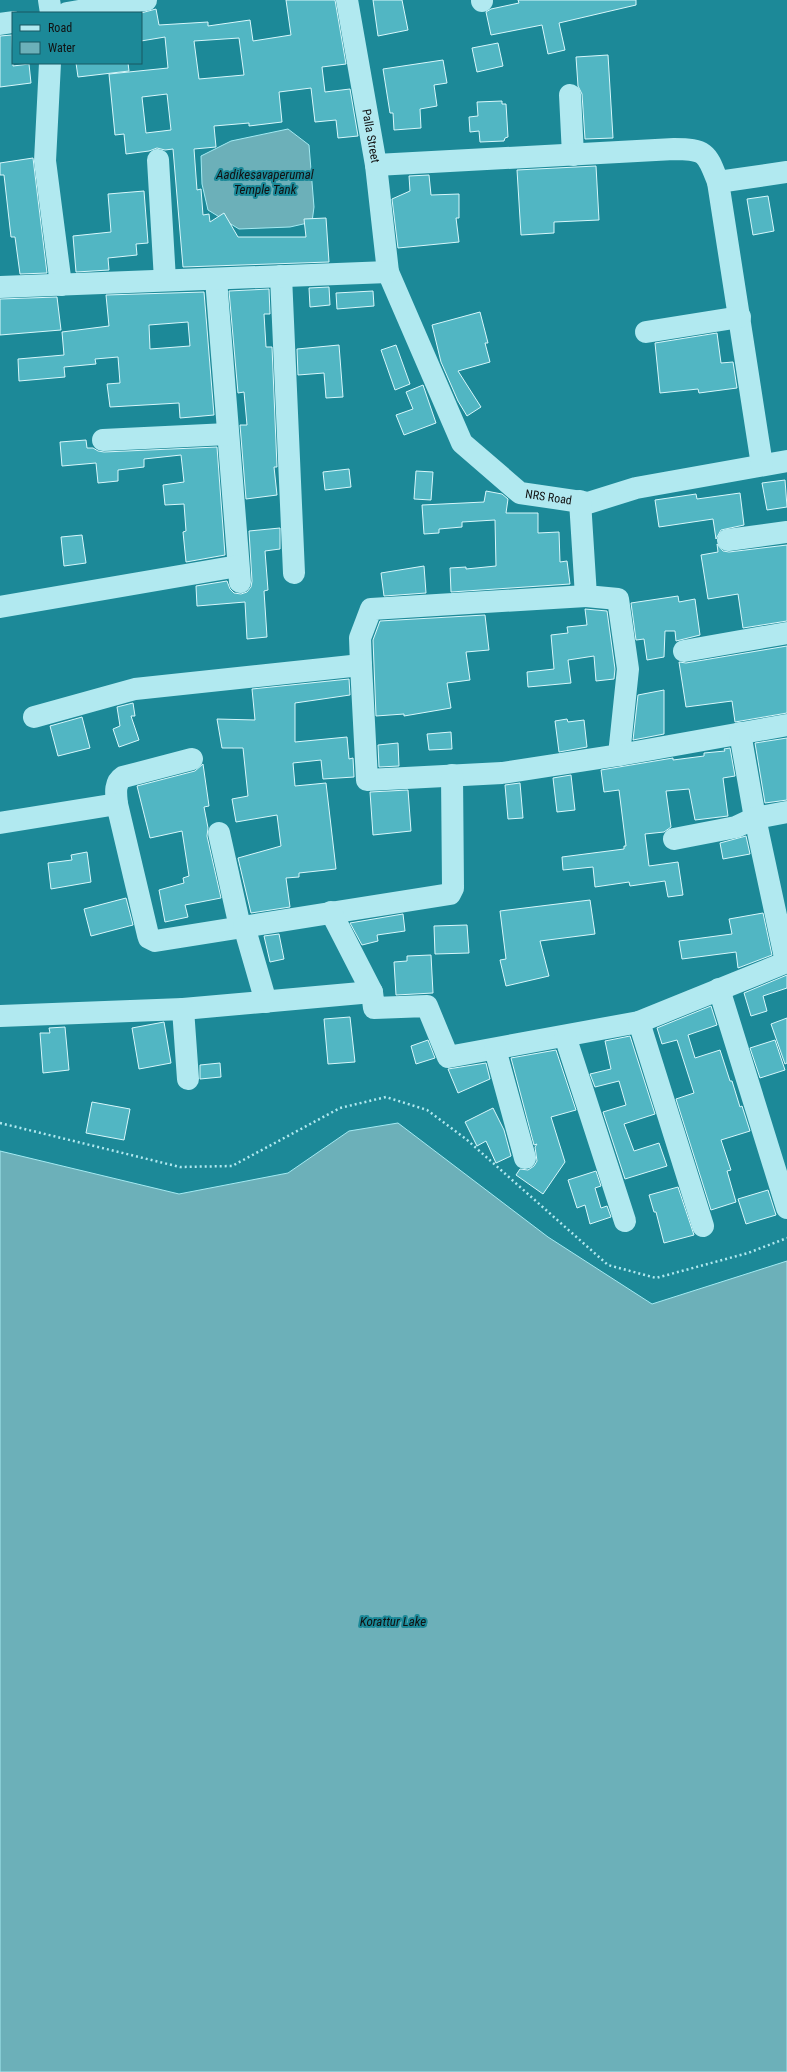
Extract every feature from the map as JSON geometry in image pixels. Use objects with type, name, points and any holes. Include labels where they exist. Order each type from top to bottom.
[{"type":"street","points":[[49,0],[51,12]]},
{"type":"street","points":[[73,12],[143,0]]},
{"type":"street","name":"Palla Street","points":[[347,0],[376,165],[388,272]]},
{"type":"street","points":[[0,24],[12,22]]},
{"type":"street","points":[[50,64],[46,161],[61,285]]},
{"type":"street","points":[[570,95],[573,155]]},
{"type":"street","points":[[376,165],[693,149],[708,156],[718,182],[762,465]]},
{"type":"street","points":[[158,160],[166,280]]},
{"type":"street","points":[[718,182],[787,172]]},
{"type":"street","points":[[0,288],[388,272]]},
{"type":"street","name":"NRS Road","points":[[388,272],[462,443],[520,493],[588,503],[636,488],[787,461]]},
{"type":"street","points":[[281,276],[294,573]]},
{"type":"street","points":[[0,607],[239,574],[216,279]]},
{"type":"street","points":[[646,332],[740,317]]},
{"type":"street","points":[[103,440],[228,434]]},
{"type":"street","points":[[580,502],[586,596]]},
{"type":"street","points":[[728,540],[787,532]]},
{"type":"street","points":[[619,755],[628,669],[618,599],[586,596],[371,609],[360,638],[367,780],[502,773],[619,755],[787,725]]},
{"type":"street","points":[[684,650],[787,633]]},
{"type":"street","points":[[34,717],[135,689],[361,665]]},
{"type":"street","points":[[331,912],[372,992],[374,1008],[427,1006],[448,1057],[639,1022],[787,962],[754,818],[740,733]]},
{"type":"street","points":[[192,759],[123,777],[118,784],[117,804],[149,938],[155,941],[242,926],[446,895],[452,892],[452,776]]},
{"type":"street","points":[[0,823],[117,804]]},
{"type":"street","points":[[674,839],[736,827],[754,818],[787,812]]},
{"type":"street","points":[[220,833],[242,926],[266,1002]]},
{"type":"street","points":[[719,989],[787,1208]]},
{"type":"street","points":[[0,1016],[183,1009],[372,992]]},
{"type":"street","points":[[183,1009],[188,1079]]},
{"type":"street","points":[[639,1022],[703,1226]]},
{"type":"street","points":[[565,1036],[625,1221]]},
{"type":"street","points":[[495,1048],[525,1158]]},
{"type":"path","points":[[0,1123],[180,1167],[232,1166],[340,1108],[386,1097],[427,1110],[466,1138],[608,1265],[656,1278],[748,1253],[787,1238]]},
{"type":"water","name":"Aadikesavaperumal Temple Tank","points":[[288,129],[309,145],[314,207],[312,222],[290,227],[239,229],[208,210],[202,184],[201,156],[231,141]]},
{"type":"water","name":"Korattur Lake","points":[[398,1123],[548,1237],[652,1304],[787,1261],[787,2072],[0,2072],[0,1151],[179,1194],[288,1173],[349,1131]]},
{"type":"building","points":[[286,0],[335,0],[346,64],[322,67],[325,92],[350,89],[358,136],[338,138],[336,120],[315,122],[311,88],[279,92],[282,122],[249,126],[249,123],[214,126],[216,147],[194,149],[197,190],[201,189],[203,215],[209,214],[210,222],[224,213],[238,237],[306,237],[304,219],[326,218],[329,262],[183,267],[173,149],[165,150],[157,148],[149,151],[126,154],[124,134],[115,135],[109,74],[168,68],[165,37],[142,41],[142,13],[156,9],[159,25],[208,22],[208,26],[250,20],[253,41],[291,35]],"holes":[[[239,38],[244,75],[199,79],[194,41]],[[167,94],[171,130],[146,133],[142,97]]]},
{"type":"building","points":[[373,0],[402,0],[408,30],[378,36]]},
{"type":"building","points":[[518,0],[636,0],[636,5],[559,23],[565,50],[548,54],[542,25],[491,35],[486,12],[491,9],[519,3]]},
{"type":"building","points":[[12,35],[12,64],[13,66],[29,64],[31,83],[0,87],[0,36]]},
{"type":"building","points":[[498,43],[503,66],[477,72],[472,48]]},
{"type":"building","points":[[608,55],[613,138],[585,139],[582,94],[578,86],[576,57]]},
{"type":"building","points":[[443,60],[447,83],[434,85],[437,106],[420,109],[421,128],[394,130],[393,113],[390,113],[383,69]]},
{"type":"building","points":[[76,64],[128,64],[129,71],[78,77]]},
{"type":"building","points":[[502,101],[502,104],[506,104],[508,137],[505,138],[504,141],[480,142],[479,131],[470,132],[469,117],[478,116],[477,102]]},
{"type":"building","points":[[33,158],[47,273],[20,274],[15,237],[11,237],[4,175],[0,175],[0,163]]},
{"type":"building","points":[[596,166],[599,220],[554,222],[554,233],[521,235],[517,170]]},
{"type":"building","points":[[429,175],[431,195],[459,194],[459,218],[456,218],[459,242],[398,248],[392,199],[410,191],[409,176]]},
{"type":"building","points":[[144,191],[148,243],[136,244],[137,255],[108,258],[109,270],[76,272],[73,236],[111,232],[108,194]]},
{"type":"building","points":[[768,196],[774,231],[753,235],[747,199]]},
{"type":"building","points":[[329,287],[330,305],[310,307],[309,288]]},
{"type":"building","points":[[269,289],[270,314],[264,314],[266,347],[272,347],[277,467],[274,467],[277,495],[246,499],[240,425],[247,425],[244,392],[238,393],[229,291]]},
{"type":"building","points":[[373,291],[374,306],[337,309],[336,293]]},
{"type":"building","points":[[204,292],[214,415],[180,418],[179,403],[110,407],[107,384],[120,383],[118,357],[95,359],[96,364],[64,367],[65,377],[19,381],[18,359],[64,355],[62,332],[109,326],[106,295]],"holes":[[[188,322],[190,346],[150,349],[149,325]]]},
{"type":"building","points":[[57,297],[61,330],[0,335],[0,299]]},
{"type":"building","points":[[480,312],[488,343],[485,343],[490,362],[458,371],[481,407],[467,416],[458,401],[441,362],[432,325]]},
{"type":"building","points":[[717,333],[721,363],[733,362],[737,388],[699,393],[698,389],[660,393],[655,343]]},
{"type":"building","points":[[339,345],[343,397],[326,398],[324,373],[298,375],[297,349]]},
{"type":"building","points":[[396,345],[410,384],[395,390],[381,350]]},
{"type":"building","points":[[423,385],[436,423],[404,435],[396,415],[413,409],[406,392]]},
{"type":"building","points":[[86,440],[87,448],[93,448],[104,452],[217,447],[225,555],[186,562],[183,532],[186,531],[184,504],[165,505],[163,485],[184,482],[181,455],[144,459],[144,467],[118,470],[118,481],[98,483],[96,463],[62,466],[60,442]]},
{"type":"building","points":[[349,469],[351,487],[325,490],[323,472]]},
{"type":"building","points":[[416,471],[433,472],[431,500],[414,499]]},
{"type":"building","points":[[785,480],[787,507],[767,510],[762,483]]},
{"type":"building","points":[[486,491],[502,494],[508,499],[506,513],[538,513],[538,533],[559,532],[560,562],[567,561],[570,584],[451,592],[450,568],[466,567],[466,569],[496,566],[495,520],[462,522],[462,527],[439,529],[439,533],[424,534],[422,505],[484,502]]},
{"type":"building","points":[[740,493],[744,525],[721,530],[716,539],[713,519],[659,527],[655,500],[696,494],[697,499]]},
{"type":"building","points":[[280,528],[280,549],[265,551],[268,590],[264,591],[267,637],[247,639],[245,602],[197,606],[196,586],[227,581],[230,589],[234,593],[241,594],[247,592],[251,587],[252,581],[249,531]]},
{"type":"building","points":[[82,535],[86,563],[64,566],[61,537]]},
{"type":"building","points":[[717,544],[723,551],[729,552],[787,545],[787,621],[743,628],[738,594],[708,599],[701,555],[718,552]]},
{"type":"building","points":[[424,566],[426,593],[384,596],[381,573]]},
{"type":"building","points":[[678,596],[679,602],[695,599],[700,635],[676,641],[675,631],[665,631],[664,657],[647,660],[644,639],[636,640],[631,603]]},
{"type":"building","points":[[585,609],[607,611],[615,669],[614,679],[596,681],[594,656],[568,660],[571,683],[528,687],[527,672],[554,669],[551,635],[568,633],[567,627],[587,625]]},
{"type":"building","points":[[485,615],[489,650],[466,652],[470,680],[447,683],[451,708],[404,716],[404,714],[376,716],[373,640],[380,621]]},
{"type":"building","points":[[787,646],[787,713],[735,722],[732,701],[686,707],[679,662],[686,663]]},
{"type":"building","points":[[349,679],[350,695],[295,703],[295,742],[347,737],[349,759],[353,758],[354,777],[323,779],[321,760],[293,763],[295,786],[326,783],[336,869],[299,873],[299,877],[286,878],[290,907],[251,913],[238,858],[281,846],[277,815],[236,822],[232,799],[248,796],[243,748],[222,748],[217,719],[255,720],[252,689]]},
{"type":"building","points":[[664,690],[664,734],[633,740],[638,695]]},
{"type":"building","points":[[133,703],[135,716],[131,716],[139,740],[119,747],[113,729],[120,726],[117,707]]},
{"type":"building","points":[[82,717],[90,748],[58,756],[50,726]]},
{"type":"building","points":[[567,719],[568,722],[584,720],[587,747],[559,752],[555,721]]},
{"type":"building","points":[[451,732],[452,749],[429,750],[427,734]]},
{"type":"building","points":[[787,738],[787,800],[765,803],[755,743]]},
{"type":"building","points":[[398,743],[399,766],[379,767],[378,745]]},
{"type":"building","points":[[730,748],[735,776],[723,778],[728,816],[695,820],[689,789],[666,791],[671,827],[664,832],[645,834],[649,866],[678,862],[683,895],[668,897],[665,881],[630,886],[629,882],[595,887],[593,867],[563,870],[562,857],[624,849],[624,846],[626,846],[619,790],[604,792],[601,770],[673,758],[673,760],[704,756],[704,753],[725,751],[724,749]]},
{"type":"building","points":[[203,764],[209,806],[204,807],[208,828],[207,836],[221,898],[185,905],[188,917],[165,922],[159,890],[184,883],[183,878],[189,876],[182,831],[150,838],[137,786],[195,771]]},
{"type":"building","points":[[571,775],[575,810],[557,812],[553,778]]},
{"type":"building","points":[[520,783],[523,818],[508,819],[505,785]]},
{"type":"building","points":[[408,790],[411,831],[373,835],[370,792]]},
{"type":"building","points":[[746,836],[750,854],[723,859],[720,843]]},
{"type":"building","points":[[87,852],[91,882],[51,889],[48,863],[72,860],[71,855]]},
{"type":"building","points":[[126,898],[133,925],[91,936],[84,909]]},
{"type":"building","points":[[590,900],[595,934],[540,941],[549,976],[506,986],[500,960],[506,959],[500,911]]},
{"type":"building","points":[[763,913],[772,955],[738,968],[736,952],[682,959],[679,941],[732,934],[729,919]]},
{"type":"building","points":[[403,914],[405,931],[377,935],[378,941],[362,945],[350,923]]},
{"type":"building","points":[[467,925],[469,953],[435,954],[434,926]]},
{"type":"building","points":[[279,934],[284,959],[270,962],[264,936]]},
{"type":"building","points":[[431,955],[433,993],[396,995],[394,962],[407,961],[407,956]]},
{"type":"building","points":[[787,975],[787,988],[763,996],[767,1011],[751,1016],[744,993]]},
{"type":"building","points":[[711,1006],[717,1025],[688,1035],[695,1058],[720,1050],[730,1081],[732,1081],[740,1107],[742,1106],[750,1131],[721,1140],[731,1170],[727,1171],[736,1202],[711,1210],[676,1099],[694,1093],[677,1040],[662,1044],[657,1028]]},
{"type":"building","points":[[350,1017],[355,1062],[328,1064],[324,1019]]},
{"type":"building","points":[[787,1018],[787,1063],[785,1064],[771,1024]]},
{"type":"building","points":[[164,1022],[171,1063],[139,1069],[132,1028]]},
{"type":"building","points":[[65,1027],[69,1070],[43,1073],[40,1033],[50,1033],[49,1028]]},
{"type":"building","points":[[630,1036],[655,1114],[624,1124],[634,1151],[659,1143],[667,1166],[625,1179],[603,1112],[626,1105],[619,1081],[595,1087],[590,1074],[611,1069],[605,1041]]},
{"type":"building","points":[[428,1040],[435,1058],[416,1064],[411,1046]]},
{"type":"building","points":[[775,1040],[785,1070],[760,1078],[750,1048]]},
{"type":"building","points":[[556,1050],[576,1110],[551,1117],[565,1162],[543,1194],[516,1175],[520,1169],[528,1170],[534,1166],[537,1161],[535,1147],[537,1144],[534,1145],[511,1058]]},
{"type":"building","points":[[220,1063],[221,1077],[200,1079],[200,1065]]},
{"type":"building","points":[[486,1063],[490,1079],[458,1093],[448,1069]]},
{"type":"building","points":[[92,1102],[130,1109],[124,1140],[86,1133]]},
{"type":"building","points":[[493,1108],[504,1130],[511,1156],[496,1163],[486,1141],[477,1146],[465,1122]]},
{"type":"building","points":[[596,1171],[601,1186],[595,1188],[601,1208],[607,1206],[611,1217],[590,1224],[585,1205],[577,1208],[568,1180]]},
{"type":"building","points":[[678,1187],[694,1235],[664,1243],[656,1212],[654,1212],[649,1195]]},
{"type":"building","points":[[768,1190],[776,1215],[746,1224],[738,1199]]}]
